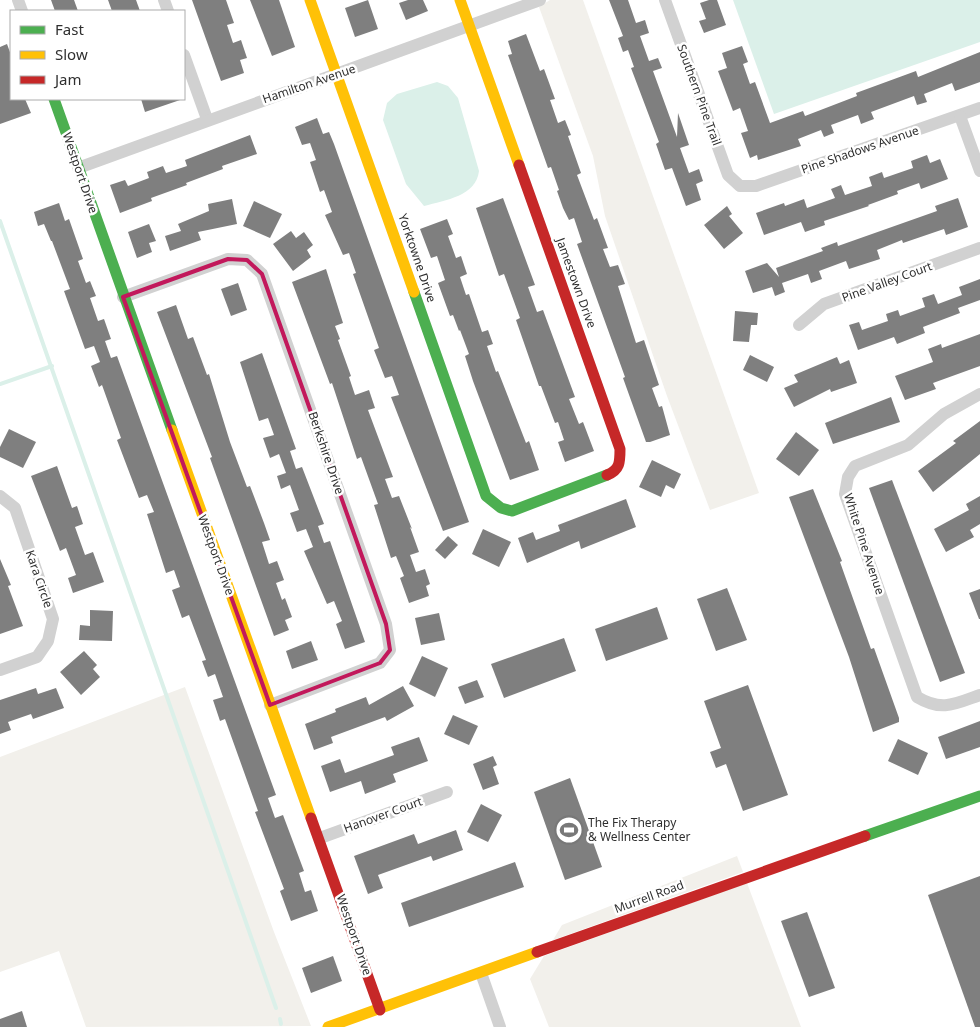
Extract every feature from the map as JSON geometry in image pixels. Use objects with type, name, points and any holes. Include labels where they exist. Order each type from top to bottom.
[{"type":"street","name":"Yorktowne Drive","points":[[310,0],[486,496],[501,508],[512,511]]},
{"type":"street","name":"Jamestown Drive","points":[[460,0],[620,449],[620,464],[613,473],[512,511]]},
{"type":"street","name":"Hamilton Avenue","points":[[78,168],[207,119],[338,75],[540,0]]},
{"type":"street","name":"Southern Pine Trail","points":[[665,0],[728,175],[740,186]]},
{"type":"street","points":[[185,58],[207,119]]},
{"type":"street","name":"Westport Drive","points":[[54,100],[123,297],[320,838],[380,1010]]},
{"type":"street","name":"Pine Shadows Avenue","points":[[740,186],[756,186],[980,108]]},
{"type":"street","points":[[960,116],[980,171]]},
{"type":"street","name":"Pine Valley Court","points":[[799,325],[824,304],[980,248]]},
{"type":"street","name":"Berkshire Drive","points":[[123,297],[228,259],[247,260],[262,274],[386,624],[390,650],[380,663],[270,704]]},
{"type":"street","name":"White Pine Avenue","points":[[980,394],[944,414],[908,445],[855,466],[848,477],[845,494],[918,697],[930,705],[950,706],[980,695]]},
{"type":"street","name":"Kara Circle","points":[[0,496],[15,508],[52,619],[48,641],[37,657],[0,670]]},
{"type":"street","name":"Hanover Court","points":[[320,838],[447,792]]},
{"type":"street","name":"Murrell Road","points":[[328,1027],[380,1010],[686,898],[980,796]]},
{"type":"street","points":[[481,973],[500,1027]]},
{"type":"highlighted area","points":[[228,259],[247,260],[262,274],[386,624],[390,650],[380,663],[270,705],[123,297]]},
{"type":"shaded area","points":[[550,0],[583,0],[759,493],[710,510],[667,396],[605,216],[593,156],[539,7]]},
{"type":"shaded area","points":[[733,0],[980,0],[980,42],[774,114]]},
{"type":"shaded area","points":[[437,82],[448,86],[458,98],[479,171],[477,179],[472,186],[459,196],[424,206],[406,184],[383,120],[387,103],[397,94]]},
{"type":"shaded area","points":[[185,687],[274,932],[311,1026],[86,1027],[59,951],[0,972],[0,757]]},
{"type":"shaded area","points":[[737,856],[743,872],[553,940],[562,925]]},
{"type":"shaded area","points":[[747,883],[801,1027],[549,1027],[530,979],[544,956]]},
{"type":"building","points":[[51,0],[74,0],[78,10],[55,10]]},
{"type":"building","points":[[108,0],[136,0],[140,10],[112,10]]},
{"type":"building","points":[[192,0],[226,0],[234,23],[227,25],[233,43],[241,40],[247,58],[240,60],[244,73],[221,81]]},
{"type":"building","points":[[250,0],[279,0],[295,47],[272,56]]},
{"type":"building","points":[[368,0],[378,29],[355,37],[345,8]]},
{"type":"building","points":[[408,0],[423,0],[428,11],[406,20],[399,3]]},
{"type":"building","points":[[609,0],[628,0],[636,23],[645,20],[649,33],[640,36],[649,61],[658,58],[662,68],[653,71],[677,137],[678,113],[689,145],[680,148],[689,173],[699,169],[703,181],[696,184],[701,200],[686,206],[672,168],[665,170],[656,144],[659,142],[631,68],[634,67],[628,50],[623,52],[618,38],[623,36]]},
{"type":"building","points":[[717,0],[726,25],[704,33],[699,21],[706,19],[700,3]]},
{"type":"building","points":[[526,34],[540,71],[544,69],[555,99],[550,100],[558,123],[565,120],[571,135],[568,136],[581,173],[577,175],[594,220],[597,218],[608,248],[603,249],[610,267],[618,265],[625,284],[618,286],[636,343],[644,340],[659,385],[652,388],[659,407],[662,406],[670,435],[650,442],[646,442],[623,378],[625,377],[577,244],[582,242],[574,218],[569,220],[563,208],[551,167],[548,168],[508,55],[512,54],[508,41]]},
{"type":"building","points":[[7,44],[10,52],[10,100],[25,100],[31,113],[0,124],[0,47]]},
{"type":"building","points":[[742,46],[748,62],[743,64],[750,84],[755,82],[770,123],[803,111],[805,116],[857,96],[856,93],[916,71],[918,77],[980,52],[980,82],[955,91],[952,83],[924,94],[927,102],[917,105],[914,96],[871,112],[874,119],[861,124],[858,115],[831,125],[834,133],[824,137],[821,130],[798,139],[801,146],[758,160],[757,155],[750,158],[741,133],[748,131],[740,108],[733,111],[718,71],[727,68],[722,53]]},
{"type":"building","points":[[141,100],[180,100],[145,112]]},
{"type":"building","points":[[317,118],[323,134],[329,132],[334,144],[469,522],[443,531],[391,397],[399,395],[392,376],[385,378],[374,350],[379,348],[353,274],[356,273],[349,253],[343,255],[325,215],[332,212],[324,190],[320,192],[310,162],[316,160],[310,143],[302,145],[295,127]]},
{"type":"building","points":[[250,135],[257,154],[222,166],[223,169],[186,183],[187,185],[151,198],[152,201],[120,213],[110,185],[125,180],[128,186],[149,178],[147,172],[163,166],[166,173],[187,166],[185,160]]},
{"type":"building","points":[[927,155],[930,163],[940,159],[948,179],[921,189],[919,183],[897,191],[898,194],[824,221],[825,225],[805,232],[801,222],[764,235],[756,213],[784,203],[785,206],[804,199],[807,208],[835,198],[831,189],[841,185],[845,195],[872,186],[869,177],[882,172],[884,178],[913,168],[911,161]]},
{"type":"building","points":[[503,198],[535,285],[528,287],[537,312],[543,310],[575,397],[569,399],[579,424],[583,422],[594,451],[565,462],[558,442],[564,440],[558,422],[555,423],[541,386],[539,386],[516,320],[520,318],[504,274],[499,276],[476,208]]},
{"type":"building","points":[[958,198],[968,227],[946,235],[944,229],[903,243],[902,240],[877,250],[880,259],[849,269],[846,261],[819,271],[822,279],[811,283],[808,274],[782,283],[785,292],[775,296],[772,287],[753,293],[745,271],[767,263],[779,277],[776,268],[823,251],[821,248],[837,242],[838,246],[937,211],[935,206]]},
{"type":"building","points":[[232,199],[237,224],[198,232],[201,240],[170,251],[165,236],[181,231],[178,224],[209,211],[208,204]]},
{"type":"building","points":[[254,201],[282,214],[270,238],[243,226]]},
{"type":"building","points":[[59,203],[65,221],[69,219],[83,259],[78,261],[86,283],[90,281],[96,296],[90,298],[98,321],[104,319],[111,339],[105,341],[111,358],[117,356],[276,795],[268,798],[275,818],[283,815],[304,871],[299,873],[305,892],[311,890],[318,911],[291,921],[280,891],[284,889],[255,812],[258,811],[225,719],[220,721],[213,700],[223,697],[215,674],[208,677],[202,661],[206,660],[189,615],[182,618],[172,590],[180,587],[174,570],[166,573],[147,514],[154,512],[147,495],[139,498],[117,440],[121,438],[102,385],[99,387],[91,366],[100,362],[94,346],[85,349],[64,291],[70,289],[52,241],[44,224],[38,226],[34,212]]},
{"type":"building","points":[[727,206],[732,214],[729,216],[743,233],[724,249],[704,225]]},
{"type":"building","points":[[447,219],[453,234],[448,236],[456,258],[461,256],[467,274],[460,277],[466,295],[469,294],[482,332],[488,330],[493,344],[487,346],[496,372],[498,371],[526,443],[529,441],[539,470],[510,480],[473,381],[465,356],[469,354],[453,315],[450,316],[438,283],[445,280],[437,256],[431,258],[420,229]]},
{"type":"building","points":[[149,224],[156,241],[149,243],[152,252],[137,258],[128,232]]},
{"type":"building","points":[[291,231],[296,238],[304,232],[313,245],[307,250],[311,257],[293,271],[273,244]]},
{"type":"building","points":[[326,269],[343,323],[335,326],[351,376],[349,377],[355,395],[369,390],[375,408],[368,410],[393,477],[385,479],[392,498],[399,496],[412,529],[410,527],[419,552],[410,555],[416,572],[425,569],[430,584],[426,586],[429,596],[409,603],[400,578],[404,576],[396,556],[391,558],[374,505],[378,504],[361,457],[357,459],[332,383],[330,384],[292,282]]},
{"type":"building","points":[[980,279],[980,300],[958,308],[960,313],[923,327],[925,333],[897,344],[894,337],[858,350],[849,325],[859,322],[862,330],[888,321],[886,314],[898,310],[900,316],[925,307],[922,298],[934,294],[938,304],[962,295],[959,287]]},
{"type":"building","points":[[238,283],[247,310],[231,316],[221,289]]},
{"type":"building","points":[[176,305],[188,339],[193,337],[207,375],[209,374],[230,442],[247,487],[250,486],[264,523],[270,540],[262,542],[269,564],[277,561],[284,580],[276,583],[282,600],[285,598],[292,617],[285,620],[289,630],[274,636],[210,458],[212,457],[157,312]]},
{"type":"building","points":[[735,311],[758,313],[757,325],[751,325],[749,342],[733,341]]},
{"type":"building","points":[[980,334],[980,366],[933,383],[936,389],[905,400],[895,376],[933,362],[928,349],[941,344],[942,348]]},
{"type":"building","points":[[262,353],[296,449],[290,451],[296,469],[302,467],[324,524],[318,526],[324,543],[330,541],[365,642],[345,649],[336,624],[342,621],[334,601],[327,604],[304,551],[313,547],[306,529],[297,532],[290,513],[299,510],[290,485],[281,489],[277,476],[286,473],[279,454],[270,458],[263,438],[274,435],[268,418],[259,421],[240,362]]},
{"type":"building","points":[[750,355],[774,367],[767,382],[743,370]]},
{"type":"building","points":[[837,357],[840,364],[849,360],[857,383],[831,392],[830,389],[794,407],[784,388],[798,382],[794,375]]},
{"type":"building","points":[[891,397],[900,422],[833,444],[825,423]]},
{"type":"building","points":[[980,421],[980,454],[933,492],[918,471],[956,443],[953,441]]},
{"type":"building","points":[[9,429],[36,442],[23,468],[0,457],[0,447]]},
{"type":"building","points":[[796,432],[819,450],[799,476],[776,459]]},
{"type":"building","points":[[652,460],[681,474],[674,489],[666,485],[661,497],[639,487]]},
{"type":"building","points":[[57,466],[72,508],[77,506],[83,524],[75,527],[85,555],[93,552],[104,582],[73,593],[68,578],[76,575],[66,548],[60,551],[31,476]]},
{"type":"building","points":[[892,480],[965,673],[940,682],[869,488]]},
{"type":"building","points":[[813,489],[842,561],[840,562],[871,649],[874,648],[899,718],[899,722],[873,732],[849,657],[789,497]]},
{"type":"building","points":[[980,496],[980,524],[970,530],[974,537],[946,552],[934,529],[969,510],[966,504]]},
{"type":"building","points":[[626,499],[636,527],[581,549],[579,541],[527,563],[518,538],[533,532],[536,540],[560,531],[558,525]]},
{"type":"building","points":[[483,529],[511,542],[499,567],[472,554]]},
{"type":"building","points":[[448,536],[458,545],[445,559],[435,550]]},
{"type":"building","points":[[0,559],[11,585],[8,586],[23,626],[0,634]]},
{"type":"building","points":[[727,588],[747,640],[716,651],[697,599]]},
{"type":"building","points":[[980,589],[980,619],[979,619],[969,593]]},
{"type":"building","points":[[657,607],[668,639],[606,661],[595,629]]},
{"type":"building","points":[[90,610],[113,611],[112,641],[79,640],[80,625],[90,626]]},
{"type":"building","points":[[439,613],[445,640],[421,645],[415,618]]},
{"type":"building","points":[[564,638],[576,671],[504,698],[491,664]]},
{"type":"building","points":[[311,641],[318,660],[292,669],[286,651]]},
{"type":"building","points":[[84,651],[97,665],[93,669],[100,677],[81,695],[60,672]]},
{"type":"building","points":[[422,656],[448,668],[435,697],[409,684]]},
{"type":"building","points":[[477,680],[484,697],[465,704],[458,687]]},
{"type":"building","points":[[748,685],[788,795],[743,811],[726,764],[716,768],[710,752],[721,748],[704,701]]},
{"type":"building","points":[[403,686],[414,706],[387,721],[385,717],[331,737],[333,743],[314,750],[305,724],[336,712],[335,709],[366,697],[369,705]]},
{"type":"building","points":[[36,688],[38,694],[56,688],[64,708],[33,719],[31,714],[8,722],[11,730],[0,734],[0,700]]},
{"type":"building","points":[[453,715],[478,726],[469,745],[444,734]]},
{"type":"building","points":[[980,721],[980,747],[946,759],[938,737]]},
{"type":"building","points":[[419,737],[428,761],[393,774],[396,782],[365,794],[361,781],[330,792],[321,766],[340,759],[345,773],[394,755],[391,747]]},
{"type":"building","points":[[898,739],[928,753],[918,775],[888,761]]},
{"type":"building","points":[[493,756],[497,765],[493,767],[499,784],[483,790],[473,764]]},
{"type":"building","points":[[570,778],[602,867],[565,880],[534,792]]},
{"type":"building","points":[[481,804],[502,815],[488,842],[467,832]]},
{"type":"building","points":[[456,830],[463,850],[433,861],[431,856],[378,875],[383,888],[368,894],[354,856],[414,834],[418,844]]},
{"type":"building","points":[[515,862],[524,887],[409,927],[401,903]]},
{"type":"building","points":[[980,876],[980,1027],[975,1027],[928,895]]},
{"type":"building","points":[[807,912],[835,988],[809,997],[781,921]]},
{"type":"building","points":[[333,956],[342,981],[311,993],[302,968]]},
{"type":"building","points":[[22,1011],[27,1027],[0,1027],[0,1019]]},
{"type":"waterway","points":[[0,221],[276,1008]]},
{"type":"waterway","points":[[0,384],[52,366]]},
{"type":"waterway","points":[[280,1019],[281,1024]]},
{"type":"traffic: fast","points":[[54,100],[172,430]]},
{"type":"traffic: fast","points":[[414,292],[486,496],[501,508],[512,511],[607,475]]},
{"type":"traffic: fast","points":[[865,836],[980,796]]},
{"type":"traffic: slow","points":[[310,0],[414,292]]},
{"type":"traffic: slow","points":[[460,0],[519,165]]},
{"type":"traffic: slow","points":[[172,430],[311,818]]},
{"type":"traffic: slow","points":[[328,1027],[537,952]]},
{"type":"traffic: jam","points":[[519,165],[620,449],[617,468],[607,475]]},
{"type":"traffic: jam","points":[[311,818],[380,1010]]},
{"type":"traffic: jam","points":[[537,952],[865,836]]},
{"type":"place","name":"The Fix Therapy & Wellness Center","points":[[569,830]]}]
